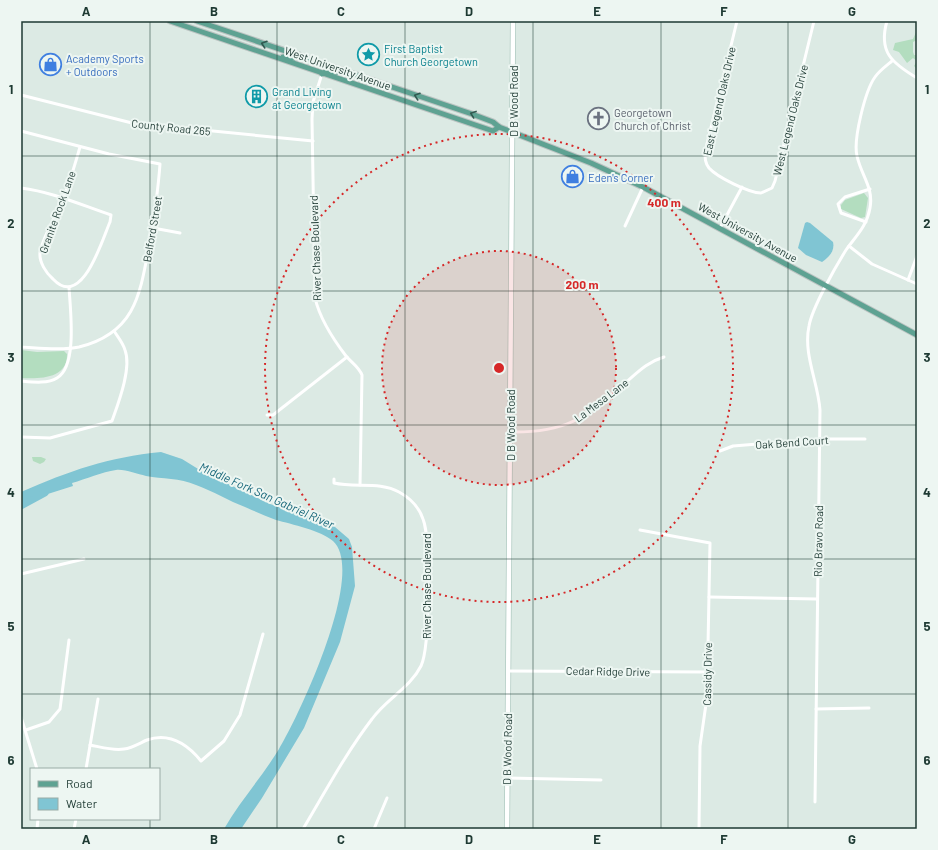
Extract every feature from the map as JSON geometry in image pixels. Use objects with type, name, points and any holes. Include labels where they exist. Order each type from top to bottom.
[{"type":"main road","name":"West University Avenue","points":[[170,21],[493,131],[499,127]]},
{"type":"main road","name":"West University Avenue","points":[[197,21],[472,114],[493,122],[499,127],[512,133],[591,163],[643,187],[917,335]]},
{"type":"main road","name":"D B Wood Road","points":[[507,829],[513,21]]},
{"type":"main road","points":[[268,54],[289,58],[299,55]]},
{"type":"main road","points":[[322,74],[327,71],[354,74]]},
{"type":"street","name":"East Legend Oaks Drive","points":[[737,21],[705,155],[706,161],[712,170],[742,187]]},
{"type":"street","name":"West Legend Oaks Drive","points":[[742,187],[761,193],[769,190],[774,184],[814,21]]},
{"type":"street","points":[[887,21],[884,34],[885,43],[892,61],[917,78]]},
{"type":"street","points":[[870,189],[845,197],[838,204],[841,213],[866,222],[871,208],[870,189],[857,154],[856,136],[872,82],[892,61]]},
{"type":"street","name":"River Chase Boulevard","points":[[303,829],[365,728],[379,710],[416,674],[426,650],[427,531],[423,516],[414,504],[398,492],[385,487],[360,485],[362,384],[360,372],[347,358],[321,318],[315,298],[313,142],[314,102],[322,74]]},
{"type":"street","name":"County Road 265","points":[[21,95],[132,123],[313,142]]},
{"type":"street","name":"Belford Street","points":[[21,131],[160,164],[157,202],[139,295],[132,310],[114,331],[92,343],[70,348],[21,347]]},
{"type":"street","name":"Granite Rock Lane","points":[[69,287],[55,282],[40,260],[41,249],[63,198],[80,146]]},
{"type":"street","points":[[625,226],[643,187]]},
{"type":"street","points":[[720,228],[742,187]]},
{"type":"street","points":[[21,188],[42,190],[111,215],[110,222],[86,276],[79,283],[69,287],[70,348],[68,366],[58,378],[45,382],[21,381]]},
{"type":"street","name":"Rio Bravo Road","points":[[815,802],[819,400],[810,360],[808,335],[814,311],[849,246],[866,222]]},
{"type":"street","points":[[152,228],[180,233]]},
{"type":"street","points":[[849,246],[872,264],[917,284]]},
{"type":"street","points":[[908,280],[917,256]]},
{"type":"street","points":[[21,437],[50,438],[112,421],[118,405],[127,364],[125,350],[114,331]]},
{"type":"street","name":"La Mesa Lane","points":[[510,432],[545,430],[557,428],[574,422],[612,394],[650,361],[664,357]]},
{"type":"street","points":[[267,415],[273,415],[347,358]]},
{"type":"street","name":"Oak Bend Court","points":[[720,451],[733,446],[819,439],[865,439]]},
{"type":"street","points":[[334,479],[334,483],[360,485]]},
{"type":"street","name":"Cassidy Drive","points":[[640,530],[710,543],[707,704],[700,746],[699,829]]},
{"type":"street","points":[[21,574],[84,559]]},
{"type":"street","points":[[709,597],[817,599]]},
{"type":"street","points":[[90,745],[122,750],[149,740],[171,738],[187,746],[201,761],[224,741],[240,715],[263,634]]},
{"type":"street","points":[[26,730],[49,722],[60,709],[69,640]]},
{"type":"street","name":"Cedar Ridge Drive","points":[[508,671],[707,672]]},
{"type":"street","points":[[86,768],[98,699]]},
{"type":"street","points":[[816,709],[868,708]]},
{"type":"street","points":[[21,717],[37,768]]},
{"type":"street","points":[[507,778],[601,780]]},
{"type":"street","points":[[374,829],[387,798]]},
{"type":"green space","points":[[917,30],[917,40],[913,42],[913,52],[914,55],[917,55],[917,61],[913,58],[907,63],[899,52],[893,50],[895,43],[913,39]]},
{"type":"green space","points":[[917,61],[917,69],[914,66]]},
{"type":"green space","points":[[864,193],[868,198],[865,217],[861,218],[841,209],[841,205],[845,200]]},
{"type":"green space","points":[[21,350],[37,352],[64,351],[67,354],[66,362],[58,373],[51,376],[21,378]]},
{"type":"green space","points":[[32,457],[41,457],[46,459],[40,464],[33,461]]},
{"type":"water","points":[[807,222],[833,242],[831,254],[822,262],[806,255],[798,248],[805,223]]},
{"type":"water","points":[[161,452],[182,459],[203,472],[270,504],[317,519],[335,527],[349,539],[352,547],[355,586],[340,642],[304,728],[262,798],[241,829],[224,829],[279,749],[301,707],[314,677],[336,612],[342,582],[341,557],[333,541],[322,534],[276,520],[190,483],[146,476],[123,470],[105,472],[72,483],[73,486],[32,499],[21,505],[21,492],[73,471],[124,457]]},
{"type":"waterway","name":"Middle Fork San Gabriel River","points":[[21,506],[45,493]]},
{"type":"place","name":"First Baptist Church Georgetown","points":[[369,54]]},
{"type":"place","name":"Academy Sports + Outdoors","points":[[51,64]]},
{"type":"place","name":"Grand Living at Georgetown","points":[[257,97]]},
{"type":"place","name":"Georgetown Church of Christ","points":[[599,118]]},
{"type":"place","name":"Eden's Corner","points":[[573,177]]}]
